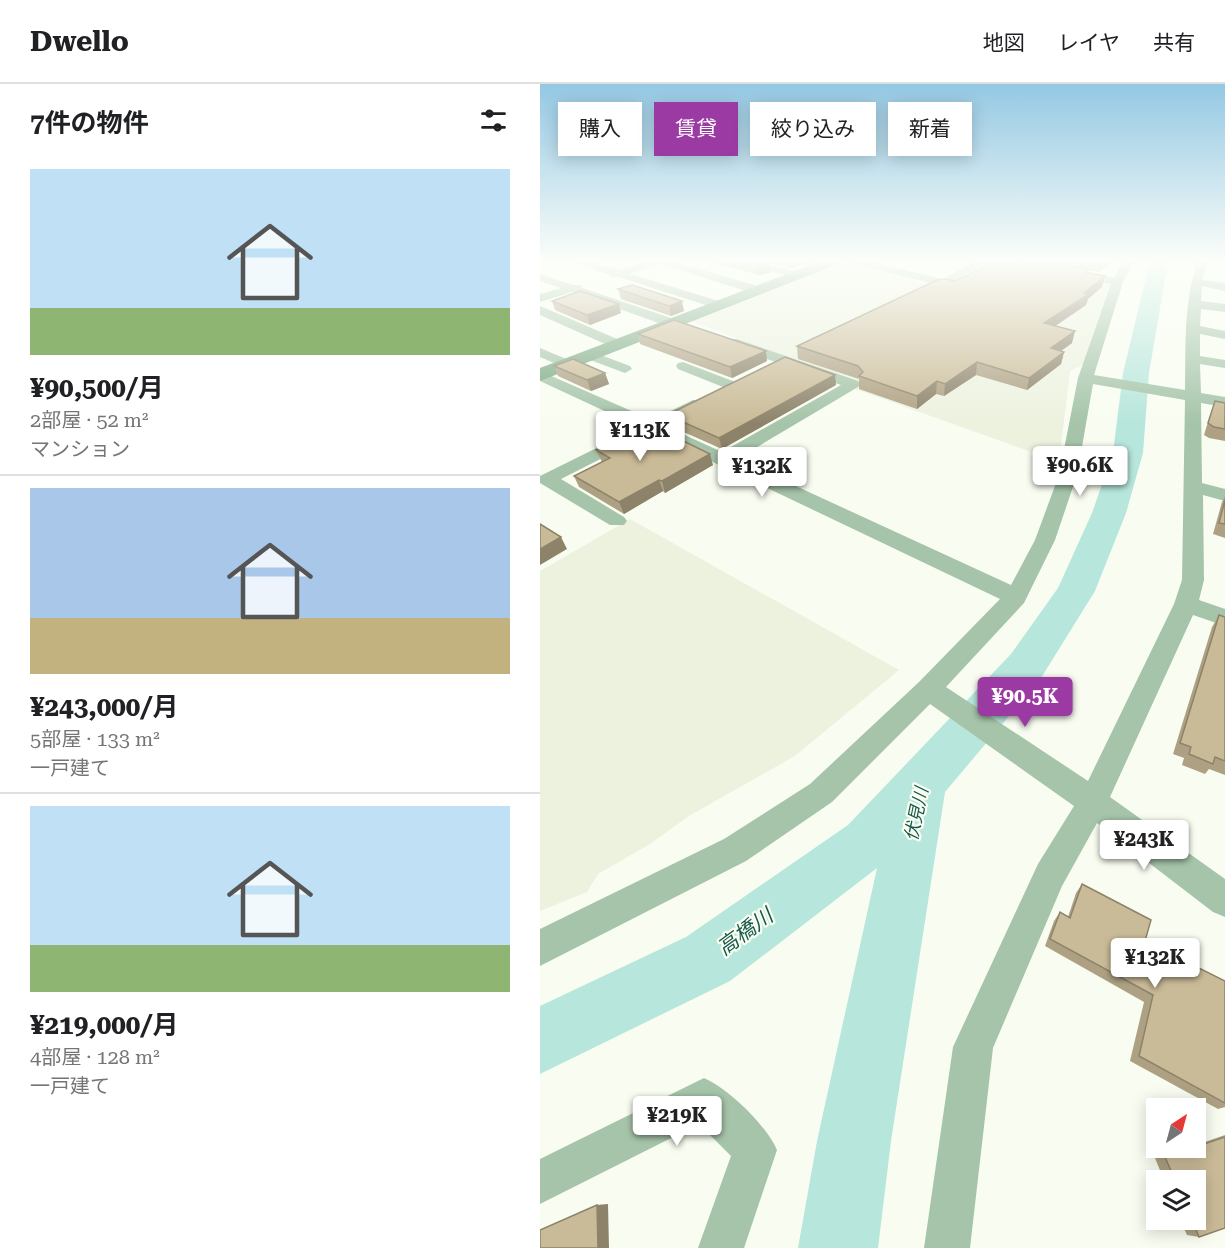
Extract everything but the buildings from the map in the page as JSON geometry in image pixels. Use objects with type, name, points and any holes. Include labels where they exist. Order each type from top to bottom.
[{"type":"street","points":[[552,315],[617,344]]},
{"type":"street","points":[[654,315],[698,330]]},
{"type":"street","points":[[540,375],[692,315]]},
{"type":"street","points":[[540,948],[735,850],[822,793],[934,694],[1016,597],[1045,540],[1068,475],[1108,315]]},
{"type":"street","points":[[947,1248],[972,1047],[1050,875],[1186,604],[1193,580],[1188,394],[1194,359],[1194,315]]},
{"type":"street","points":[[1193,329],[1225,335]]},
{"type":"street","points":[[719,337],[853,384],[723,459]]},
{"type":"street","points":[[540,352],[566,364]]},
{"type":"street","points":[[590,355],[625,369]]},
{"type":"street","points":[[1194,359],[1225,364]]},
{"type":"street","points":[[765,371],[785,360]]},
{"type":"street","points":[[542,479],[739,383],[683,366]]},
{"type":"street","points":[[540,375],[1016,597]]},
{"type":"street","points":[[1091,379],[1225,402]]},
{"type":"street","points":[[542,479],[617,521]]},
{"type":"street","points":[[1192,486],[1225,495]]},
{"type":"street","points":[[1186,604],[1225,618]]},
{"type":"street","points":[[934,694],[1088,799],[1225,900]]},
{"type":"street","points":[[540,1182],[704,1100],[755,1150],[721,1248]]},
{"type":"shaded area","points":[[704,315],[1101,315],[1085,364],[1070,371],[1059,462],[855,389],[863,384],[690,321]]},
{"type":"shaded area","points":[[630,519],[899,670],[795,756],[689,816],[650,844],[598,874],[587,892],[540,911],[540,571]]},
{"type":"waterway","name":"伏見川","points":[[921,783],[1026,666],[1076,591],[1109,513],[1128,453],[1136,373],[1148,315]]},
{"type":"waterway","name":"高橋川","points":[[540,1041],[708,959],[867,843],[921,783]]},
{"type":"waterway","name":"伏見川","points":[[838,1248],[854,1141],[921,783]]}]
